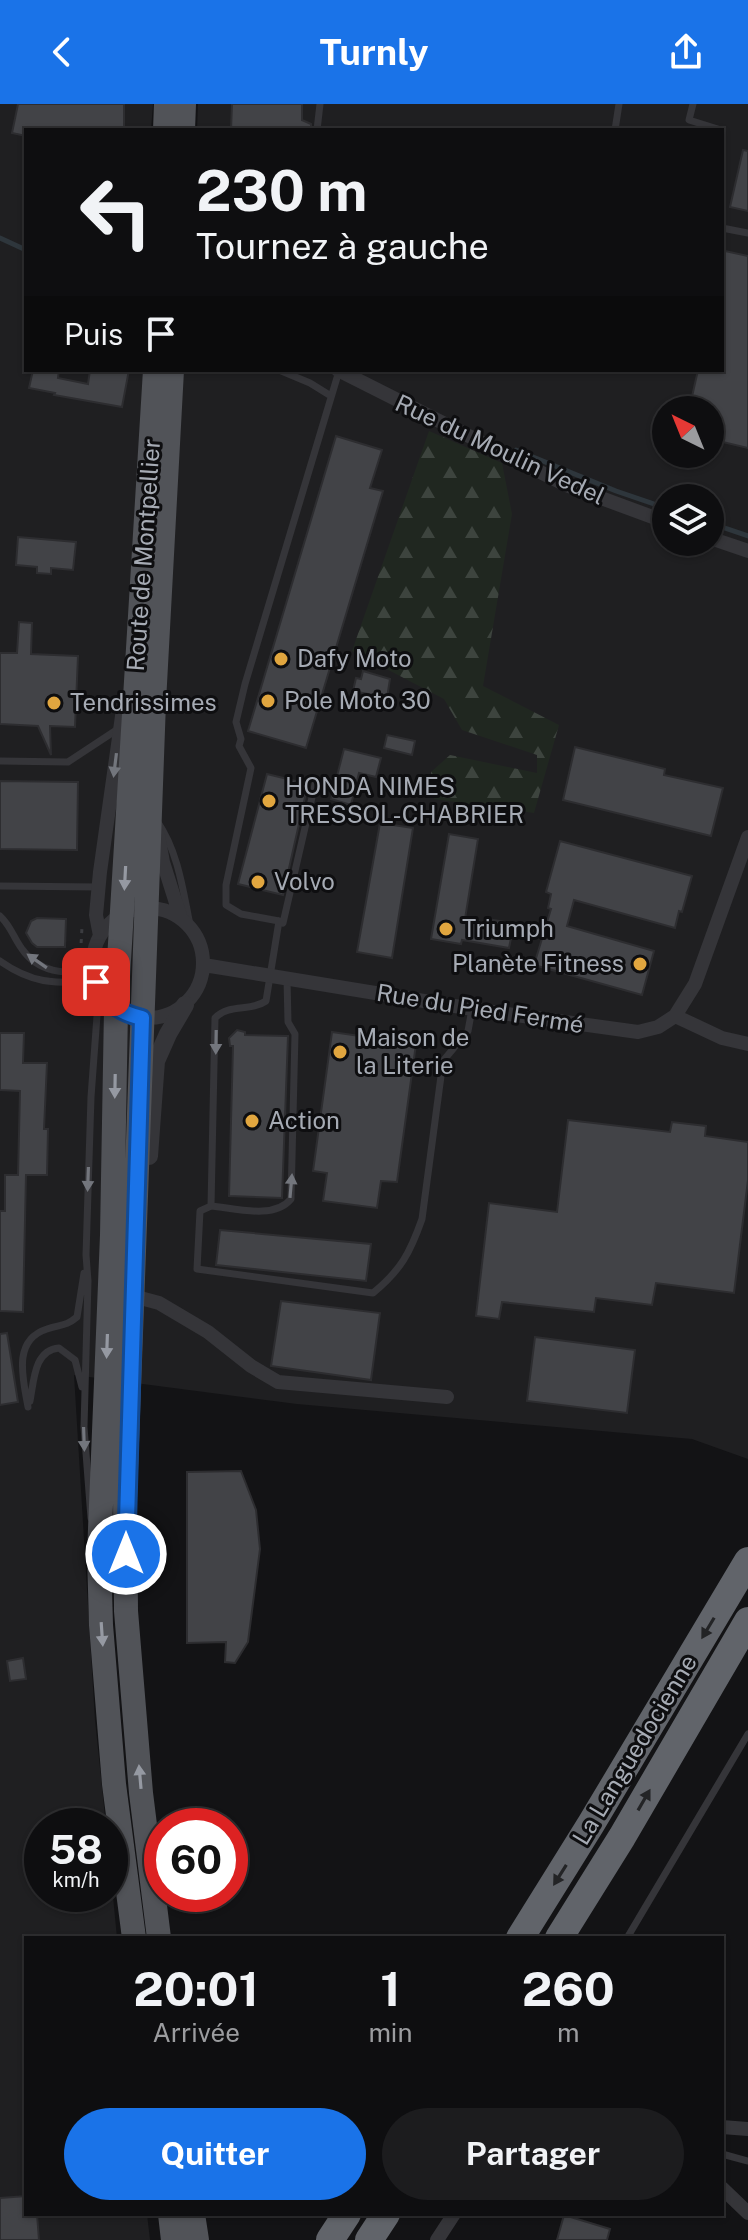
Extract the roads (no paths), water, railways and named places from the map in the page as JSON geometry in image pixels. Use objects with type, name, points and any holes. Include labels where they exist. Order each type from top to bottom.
[{"type":"highway","name":"La Languedocienne","points":[[521,1936],[748,1561]]},
{"type":"highway","name":"La Languedocienne","points":[[560,1936],[748,1621]]},
{"type":"highway","points":[[330,2240],[346,2216]]},
{"type":"highway","points":[[369,2240],[385,2216]]},
{"type":"main road","points":[[165,128],[166,104]]},
{"type":"main road","points":[[183,128],[184,104]]},
{"type":"main road","name":"Route de Montpellier","points":[[134,1936],[114,1784],[101,1625],[99,1554],[112,1235],[116,1009],[155,372]]},
{"type":"main road","name":"Route de Montpellier","points":[[159,1936],[141,1793],[126,1611],[125,1498],[142,1018],[153,810],[154,702],[172,372]]},
{"type":"main road","points":[[170,2216],[173,2240]]},
{"type":"main road","points":[[193,2216],[197,2240]]},
{"type":"street","name":"Rue du Moulin Vedel","points":[[343,372],[566,485],[652,517]]},
{"type":"street","points":[[724,543],[748,551]]},
{"type":"street","points":[[100,936],[96,915],[98,887],[131,642],[140,605]]},
{"type":"street","points":[[135,1245],[146,1219],[156,1061],[168,1034],[199,987],[204,965],[201,944],[186,922],[163,862],[153,810]]},
{"type":"street","points":[[748,837],[695,984],[675,1016],[722,1038],[748,1044]]},
{"type":"street","points":[[185,1005],[166,1016],[142,1018],[116,1009],[92,978],[100,936],[109,924],[122,915],[147,907],[172,912],[186,922]]},
{"type":"street","name":"Rue du Pied Fermé","points":[[204,965],[472,1009],[638,1032],[658,1027],[675,1016]]},
{"type":"street","points":[[133,1296],[159,1303],[208,1332],[251,1366],[278,1382],[447,1397]]},
{"type":"street","points":[[724,2127],[748,2129]]},
{"type":"street","points":[[724,2190],[748,2213]]},
{"type":"street","points":[[437,2240],[453,2216]]},
{"type":"lane","points":[[317,128],[320,104]]},
{"type":"lane","points":[[615,128],[619,104]]},
{"type":"lane","points":[[693,104],[689,120],[715,128]]},
{"type":"lane","points":[[724,228],[748,233]]},
{"type":"lane","points":[[284,372],[331,396]]},
{"type":"lane","points":[[316,780],[283,923],[241,914],[226,905],[226,885],[251,768],[239,746],[241,739],[236,722],[338,372]]},
{"type":"lane","points":[[0,761],[68,762],[120,727]]},
{"type":"lane","points":[[0,886],[98,887]]},
{"type":"lane","points":[[0,916],[11,927],[22,950],[40,965],[59,973],[92,978]]},
{"type":"lane","points":[[211,1206],[215,1018],[221,1012],[239,1007],[257,1008],[266,1001],[279,921]]},
{"type":"lane","points":[[0,961],[40,982],[92,978]]},
{"type":"lane","points":[[92,978],[84,1394],[88,1506],[99,1554]]},
{"type":"lane","points":[[287,979],[288,1022],[295,1034],[291,1199],[283,1207],[267,1210],[211,1206],[200,1211],[197,1269],[373,1293],[396,1274],[422,1219],[443,1061],[468,1031],[472,1009]]},
{"type":"lane","points":[[84,1394],[75,1360],[59,1348],[50,1349],[37,1365],[28,1407],[23,1379],[23,1349],[34,1335],[49,1328],[66,1326],[77,1317],[86,1255]]},
{"type":"lane","points":[[628,1936],[748,1734]]},
{"type":"lane","points":[[724,2155],[748,2161]]},
{"type":"waterway","points":[[0,238],[24,249]]},
{"type":"waterway","points":[[516,450],[652,503]]},
{"type":"waterway","points":[[724,528],[748,536]]},
{"type":"place","name":"Dafy Moto","points":[[281,659]]},
{"type":"place","name":"Pole Moto 30","points":[[268,701]]},
{"type":"place","name":"Tendrissimes","points":[[54,703]]},
{"type":"place","name":"HONDA NIMES TRESSOL-CHABRIER","points":[[269,801]]},
{"type":"place","name":"Volvo","points":[[258,882]]},
{"type":"place","name":"Triumph","points":[[446,929]]},
{"type":"place","name":"Planète Fitness","points":[[640,964]]},
{"type":"place","name":"Maison de la Literie","points":[[340,1052]]},
{"type":"place","name":"Action","points":[[252,1121]]}]
